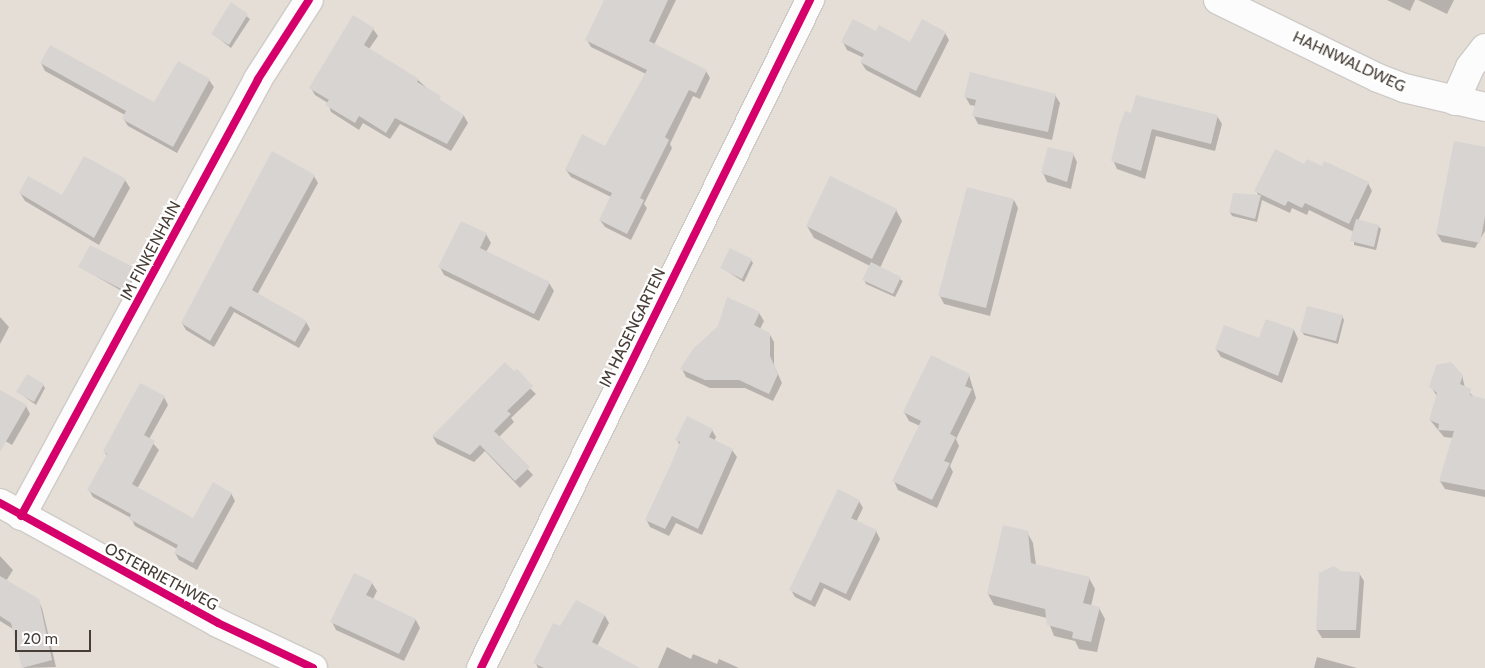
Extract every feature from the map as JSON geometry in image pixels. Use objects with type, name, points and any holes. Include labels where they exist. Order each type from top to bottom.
[{"type":"street","name":"IM FINKENHAIN","points":[[10,510],[258,79],[309,0]]},
{"type":"street","name":"IM HASENGARTEN","points":[[480,668],[810,0]]},
{"type":"street","name":"HAHNWALDWEG","points":[[1218,0],[1378,78],[1404,88],[1485,107]]},
{"type":"street","points":[[1456,101],[1470,67],[1485,48]]},
{"type":"street","name":"OSTERRIETHWEG","points":[[10,510],[218,623],[313,668]]},
{"type":"shaded area","points":[[0,0],[1485,0],[1485,668],[0,668]]},
{"type":"building","points":[[604,0],[668,0],[649,41],[707,70],[696,93],[689,90],[665,137],[669,140],[640,198],[644,200],[627,234],[599,220],[612,193],[565,170],[582,134],[605,146],[647,70],[585,40]]},
{"type":"building","points":[[231,2],[248,14],[229,45],[211,34]]},
{"type":"building","points":[[353,15],[374,28],[364,45],[419,79],[417,82],[441,96],[439,99],[464,115],[447,144],[395,118],[386,133],[359,116],[355,123],[325,105],[329,100],[309,88]]},
{"type":"building","points":[[853,19],[876,31],[879,25],[910,42],[922,19],[946,32],[916,91],[860,62],[864,54],[841,42]]},
{"type":"building","points":[[50,45],[154,102],[178,61],[210,79],[173,147],[122,119],[126,111],[40,63]]},
{"type":"building","points":[[970,72],[1056,94],[1048,132],[972,116],[976,100],[964,97]]},
{"type":"building","points":[[1136,95],[1218,115],[1211,144],[1152,129],[1141,171],[1111,161],[1120,124],[1125,111],[1131,113]]},
{"type":"building","points":[[1454,141],[1485,147],[1485,217],[1480,243],[1436,234]]},
{"type":"building","points":[[1048,147],[1074,153],[1067,182],[1041,173]]},
{"type":"building","points":[[1275,149],[1304,164],[1307,159],[1322,166],[1324,161],[1369,182],[1349,224],[1305,203],[1302,208],[1288,201],[1285,206],[1254,191]]},
{"type":"building","points":[[272,151],[315,175],[252,290],[307,321],[295,342],[230,306],[210,341],[181,323]]},
{"type":"building","points":[[84,156],[126,179],[94,238],[19,193],[28,176],[62,195]]},
{"type":"building","points":[[830,176],[897,209],[872,259],[806,226]]},
{"type":"building","points":[[967,187],[1014,199],[986,308],[938,296]]},
{"type":"building","points":[[1233,193],[1261,195],[1255,219],[1229,212]]},
{"type":"building","points":[[1356,219],[1379,225],[1374,247],[1350,241]]},
{"type":"building","points":[[461,221],[487,233],[480,248],[550,282],[534,314],[438,267]]},
{"type":"building","points":[[90,245],[137,269],[125,291],[78,267]]},
{"type":"building","points":[[730,248],[752,259],[742,279],[720,268]]},
{"type":"building","points":[[871,262],[901,277],[893,294],[862,280]]},
{"type":"building","points":[[727,297],[760,312],[754,325],[770,333],[770,356],[778,374],[769,394],[739,380],[705,380],[680,369],[693,349],[718,326]]},
{"type":"building","points":[[1307,306],[1343,315],[1336,341],[1300,332]]},
{"type":"building","points":[[1266,319],[1294,329],[1278,376],[1215,349],[1224,325],[1259,338]]},
{"type":"building","points":[[931,355],[970,374],[965,386],[972,389],[950,434],[956,437],[944,461],[950,463],[932,500],[892,481],[921,421],[903,412]]},
{"type":"building","points":[[505,362],[514,371],[517,369],[533,386],[507,411],[511,414],[494,431],[530,467],[515,481],[480,445],[470,455],[432,436]]},
{"type":"building","points":[[1451,362],[1463,375],[1460,384],[1471,389],[1470,395],[1485,399],[1485,490],[1439,481],[1454,431],[1438,430],[1439,424],[1429,420],[1437,393],[1429,387],[1436,365]]},
{"type":"building","points":[[27,374],[44,384],[34,402],[16,392]]},
{"type":"building","points":[[140,383],[165,396],[144,435],[155,441],[132,484],[193,518],[213,482],[232,493],[193,563],[174,553],[178,545],[129,519],[131,514],[87,490],[107,454],[103,451]]},
{"type":"building","points":[[0,390],[27,405],[0,452]]},
{"type":"building","points":[[687,416],[713,429],[709,437],[733,449],[698,529],[672,516],[665,529],[645,520],[680,442],[675,440]]},
{"type":"building","points":[[838,489],[860,500],[851,518],[877,530],[846,594],[820,582],[811,601],[789,590]]},
{"type":"building","points":[[1003,525],[1028,531],[1031,563],[1090,577],[1083,603],[1100,607],[1091,642],[1072,638],[1073,632],[1047,625],[1045,609],[987,594]]},
{"type":"building","points":[[1334,566],[1341,571],[1360,572],[1356,630],[1316,630],[1319,573]]},
{"type":"building","points":[[354,573],[373,582],[366,595],[416,619],[399,654],[330,622]]},
{"type":"building","points":[[0,576],[39,599],[52,660],[22,668],[11,623],[0,616]]},
{"type":"building","points":[[576,600],[605,615],[592,642],[640,668],[544,668],[533,663],[553,623],[560,626]]},
{"type":"cycle path","points":[[21,516],[258,79],[309,0]]},
{"type":"cycle path","points":[[481,668],[810,0]]},
{"type":"cycle path","points":[[0,503],[218,623],[313,668]]}]
